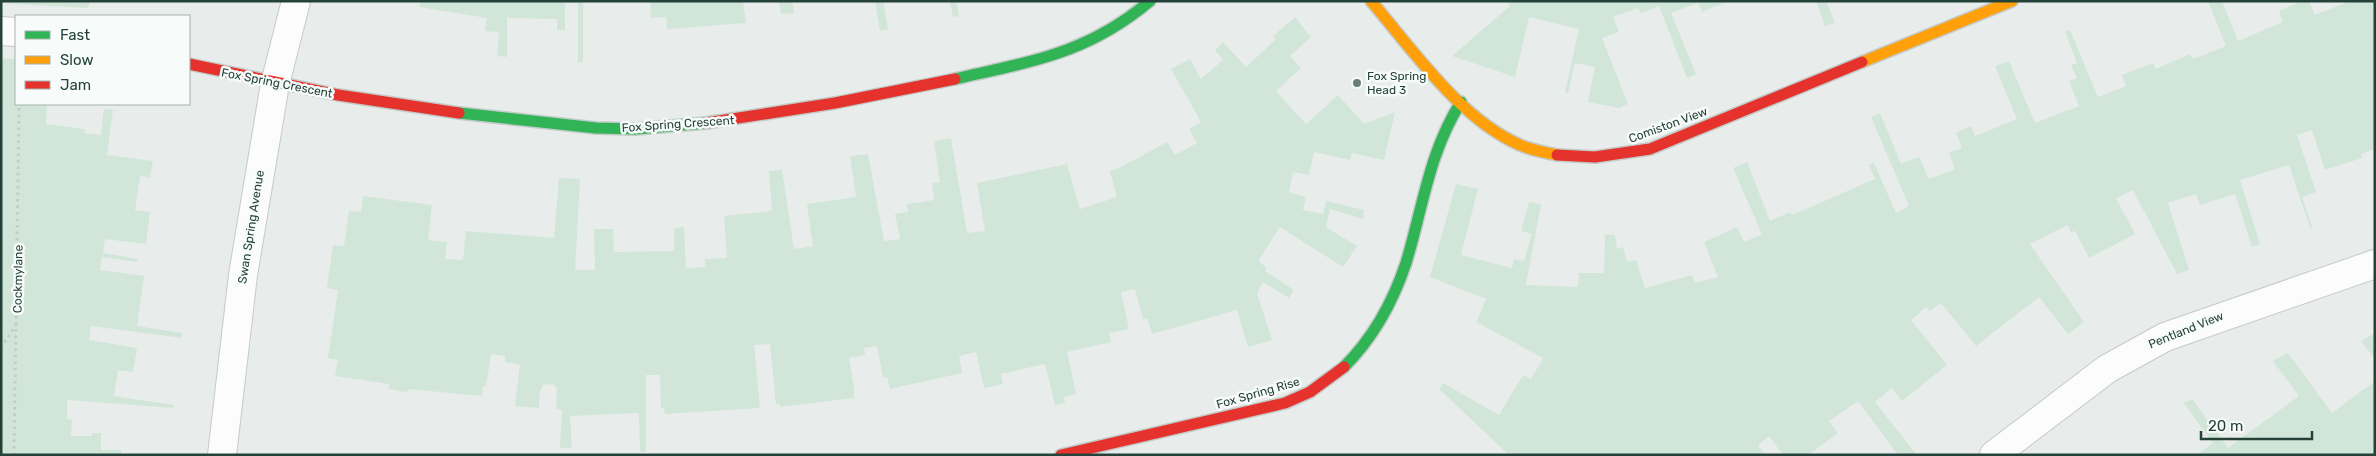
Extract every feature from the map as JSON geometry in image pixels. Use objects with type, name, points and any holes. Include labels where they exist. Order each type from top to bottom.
[{"type":"street","name":"Swan Spring Avenue","points":[[222,455],[242,275],[275,84],[296,1]]},
{"type":"street","name":"Fox Spring Crescent","points":[[190,64],[275,84],[449,112],[542,123],[610,129],[728,122],[876,97],[1054,56],[1079,48],[1140,11],[1150,1]]},
{"type":"street","name":"Comiston View","points":[[1370,1],[1461,102],[1505,137],[1524,145],[1574,156],[1621,156],[1650,149],[2012,1]]},
{"type":"street","points":[[1,31],[15,32]]},
{"type":"street","name":"Fox Spring Rise","points":[[1061,455],[1270,406],[1309,392],[1343,369],[1357,356],[1371,338],[1396,293],[1411,245],[1438,140],[1461,102]]},
{"type":"street","name":"Pentland View","points":[[1994,455],[2108,369],[2164,336],[2375,264]]},
{"type":"path","name":"Cockmylane","points":[[14,455],[19,105]]},
{"type":"path","points":[[1,348],[17,322]]},
{"type":"green space","points":[[1,1],[90,1],[88,8],[1,3]]},
{"type":"green space","points":[[421,1],[583,1],[583,62],[578,62],[578,3],[565,3],[565,30],[557,30],[557,19],[507,18],[507,57],[497,56],[499,32],[485,31],[487,18],[419,7]]},
{"type":"green space","points":[[650,1],[743,1],[746,23],[667,29],[666,17],[651,18]]},
{"type":"green space","points":[[779,1],[792,1],[794,13],[781,14]]},
{"type":"green space","points":[[875,1],[883,1],[888,29],[880,31]]},
{"type":"green space","points":[[950,1],[956,1],[959,16],[953,17]]},
{"type":"green space","points":[[1506,1],[1729,1],[1702,12],[1698,3],[1671,13],[1696,74],[1687,78],[1659,6],[1641,13],[1638,8],[1613,17],[1619,32],[1602,38],[1628,104],[1619,108],[1588,102],[1595,67],[1575,63],[1568,93],[1565,92],[1579,29],[1529,17],[1515,77],[1452,56],[1510,6]]},
{"type":"green space","points":[[1816,1],[1826,1],[1835,23],[1825,26]]},
{"type":"green space","points":[[2208,1],[2222,1],[2238,41],[2283,22],[2279,11],[2302,1],[2309,1],[2315,15],[2350,1],[2375,1],[2375,149],[2361,154],[2362,158],[2325,170],[2312,130],[2297,135],[2316,192],[2302,197],[2312,227],[2310,228],[2289,165],[2240,180],[2260,244],[2252,247],[2235,194],[2200,205],[2196,194],[2168,203],[2189,270],[2177,274],[2133,190],[2116,198],[2135,234],[2089,258],[2075,231],[2071,232],[2067,225],[2030,244],[2084,322],[2068,334],[2039,297],[1976,346],[1941,303],[1930,311],[1926,307],[1911,320],[1947,365],[1902,401],[1892,388],[1875,402],[1917,455],[1898,455],[1858,401],[1829,421],[1838,433],[1808,455],[1783,455],[1769,436],[1758,445],[1765,455],[1509,455],[1439,389],[1443,383],[1499,415],[1523,375],[1531,379],[1543,358],[1476,322],[1486,299],[1430,277],[1456,184],[1478,189],[1461,255],[1512,268],[1514,259],[1524,261],[1532,234],[1521,231],[1529,202],[1541,204],[1526,285],[1578,287],[1579,273],[1604,273],[1605,234],[1615,235],[1617,249],[1623,247],[1627,262],[1636,260],[1645,288],[1692,275],[1695,283],[1718,277],[1704,242],[1737,227],[1744,242],[1762,234],[1733,168],[1747,162],[1770,221],[1790,212],[1792,215],[1875,179],[1869,164],[1874,163],[1896,213],[1909,206],[1871,117],[1880,113],[1901,164],[1919,157],[1929,179],[1955,169],[1949,153],[1962,148],[1956,133],[1971,126],[1975,136],[2017,119],[1995,66],[2009,61],[2035,123],[2079,106],[2069,81],[2077,78],[2071,65],[2077,63],[2065,32],[2070,30],[2098,97],[2126,86],[2122,75],[2153,63],[2156,69],[2190,54],[2193,59],[2226,46]]},
{"type":"green space","points":[[1295,17],[1311,37],[1290,56],[1301,68],[1276,91],[1306,124],[1338,95],[1364,124],[1395,112],[1384,160],[1352,153],[1350,160],[1314,152],[1309,175],[1293,172],[1289,192],[1306,197],[1303,210],[1323,214],[1326,201],[1364,210],[1363,219],[1330,209],[1326,227],[1357,246],[1343,267],[1280,227],[1258,261],[1267,268],[1265,271],[1294,290],[1289,298],[1263,282],[1257,293],[1272,340],[1248,347],[1237,310],[1152,334],[1147,318],[1143,319],[1135,289],[1121,292],[1129,329],[1109,333],[1111,342],[1067,352],[1076,394],[1064,397],[1065,403],[1055,405],[1045,364],[1001,374],[1003,384],[984,388],[976,352],[959,356],[962,373],[890,389],[887,377],[883,378],[877,346],[864,348],[865,355],[849,358],[854,398],[780,407],[780,404],[776,404],[770,344],[754,345],[760,408],[665,414],[664,408],[661,408],[660,375],[646,375],[646,452],[640,452],[639,413],[570,416],[572,448],[560,448],[562,410],[556,409],[557,389],[553,384],[543,385],[540,392],[539,408],[515,406],[520,365],[505,362],[505,356],[491,354],[486,386],[483,386],[482,396],[408,389],[407,392],[389,389],[389,384],[335,376],[338,360],[328,358],[338,290],[327,288],[333,245],[344,246],[349,211],[361,212],[363,196],[432,205],[428,240],[447,242],[445,259],[463,260],[466,231],[554,238],[559,178],[580,179],[575,270],[595,270],[594,229],[613,229],[614,252],[674,251],[674,228],[684,227],[686,268],[705,267],[705,259],[727,258],[724,216],[772,211],[769,171],[782,170],[794,249],[813,246],[807,204],[856,197],[850,156],[868,154],[884,241],[900,239],[895,214],[908,212],[907,204],[934,200],[932,183],[940,182],[934,141],[951,138],[967,233],[985,231],[977,183],[1067,164],[1080,209],[1117,197],[1110,171],[1167,142],[1175,155],[1197,143],[1189,129],[1201,122],[1171,69],[1190,59],[1201,79],[1223,60],[1215,50],[1223,42],[1246,67],[1276,39],[1273,36]]},
{"type":"green space","points":[[1,58],[15,59],[15,105],[47,105],[46,124],[85,129],[84,133],[101,135],[104,109],[113,110],[107,155],[153,161],[150,178],[140,176],[135,210],[150,212],[146,244],[105,239],[103,253],[138,259],[137,262],[102,257],[100,270],[144,276],[137,326],[182,333],[182,338],[91,326],[89,340],[137,348],[133,372],[118,370],[114,396],[174,405],[174,408],[67,400],[67,419],[72,420],[71,436],[92,436],[92,433],[101,433],[101,450],[121,450],[121,455],[1,455]]},
{"type":"green space","points":[[2375,333],[2375,359],[2361,341]]},
{"type":"green space","points":[[2288,353],[2332,413],[2375,381],[2375,455],[2196,455],[2213,443],[2184,403],[2192,399],[2228,448],[2299,396],[2273,361]]},
{"type":"traffic: fast","points":[[955,79],[1009,67],[1058,53],[1081,44],[1127,19],[1150,1]]},
{"type":"traffic: fast","points":[[1344,367],[1373,332],[1395,292],[1406,263],[1434,160],[1441,140],[1461,102]]},
{"type":"traffic: fast","points":[[459,113],[596,128],[635,129],[706,123]]},
{"type":"traffic: slow","points":[[1371,1],[1438,81],[1477,118],[1498,133],[1520,145],[1557,155]]},
{"type":"traffic: slow","points":[[1862,62],[2012,1]]},
{"type":"traffic: jam","points":[[1557,155],[1595,157],[1650,149],[1862,62]]},
{"type":"traffic: jam","points":[[190,64],[338,95],[459,113]]},
{"type":"traffic: jam","points":[[706,123],[835,103],[955,79]]},
{"type":"traffic: jam","points":[[1061,455],[1285,403],[1310,392],[1344,367]]},
{"type":"place","name":"Fox Spring Head 3","points":[[1357,83]]}]
